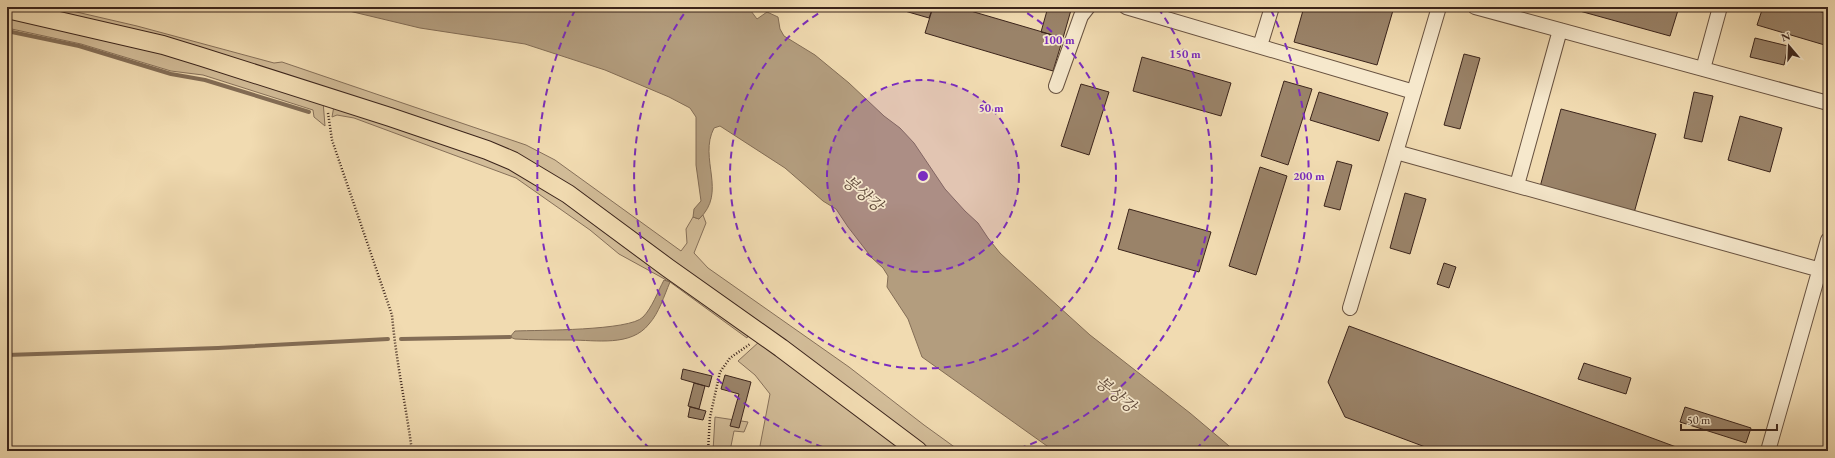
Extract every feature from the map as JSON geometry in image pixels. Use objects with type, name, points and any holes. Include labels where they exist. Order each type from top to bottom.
[{"type":"main road","points":[[7,10],[163,45],[464,142],[513,161],[568,194],[918,451]]},
{"type":"street","points":[[1056,86],[1081,16],[1088,7]]},
{"type":"street","points":[[1126,7],[1414,92]]},
{"type":"street","points":[[1260,46],[1272,7]]},
{"type":"street","points":[[1350,308],[1439,7]]},
{"type":"street","points":[[1475,7],[1828,103]]},
{"type":"street","points":[[1702,69],[1720,7]]},
{"type":"street","points":[[1517,186],[1560,30]]},
{"type":"street","points":[[1396,152],[1824,270]]},
{"type":"street","points":[[1768,451],[1824,270],[1828,240]]},
{"type":"path","points":[[328,97],[328,115],[332,140],[392,315],[394,342],[403,388],[412,451]]},
{"type":"path","points":[[708,451],[710,417],[720,372],[730,358],[762,335]]},
{"type":"shaded area","points":[[22,7],[55,7],[137,26],[274,63],[282,62],[526,145],[555,160],[681,251],[687,243],[686,229],[693,217],[699,219],[703,215],[706,223],[694,253],[708,268],[849,367],[960,451],[927,451],[885,419],[534,166]]},
{"type":"shaded area","points":[[7,16],[166,53],[323,101],[325,126],[314,117],[313,110],[203,75],[171,71],[81,44],[7,28]]},
{"type":"shaded area","points":[[334,106],[518,168],[749,331],[747,338],[670,282],[619,254],[590,230],[516,178],[354,118],[337,115],[332,117]]},
{"type":"shaded area","points":[[760,341],[907,451],[759,451],[770,394],[755,375],[738,361]]},
{"type":"shaded area","points":[[715,417],[748,422],[744,432],[734,431],[730,451],[713,451]]},
{"type":"water","name":"봉상강","points":[[322,7],[751,7],[751,11],[757,19],[767,12],[778,17],[780,29],[784,36],[815,55],[849,83],[884,116],[900,128],[914,143],[945,189],[978,223],[1000,253],[1090,335],[1190,413],[1235,451],[1054,451],[922,357],[908,319],[887,287],[888,276],[883,268],[872,258],[836,209],[823,201],[785,168],[720,126],[714,128],[710,140],[709,152],[712,187],[711,198],[707,209],[699,219],[693,217],[694,209],[701,201],[696,165],[696,117],[690,108],[669,97],[605,70],[525,44],[420,28],[349,11]]},
{"type":"water","points":[[664,280],[670,282],[656,315],[642,331],[633,336],[612,341],[515,339],[510,337],[515,331],[583,329],[635,322],[646,313]]},
{"type":"building","points":[[891,7],[933,7],[929,18]]},
{"type":"building","points":[[933,7],[957,7],[1063,38],[1053,71],[925,33]]},
{"type":"building","points":[[1048,7],[1062,7],[1071,10],[1063,38],[1041,32]]},
{"type":"building","points":[[1304,7],[1394,7],[1377,65],[1294,42]]},
{"type":"building","points":[[1577,7],[1679,7],[1670,36],[1576,10]]},
{"type":"building","points":[[1763,7],[1806,7],[1828,14],[1828,46],[1757,25]]},
{"type":"building","points":[[1755,38],[1788,46],[1784,65],[1750,57]]},
{"type":"building","points":[[1464,54],[1480,58],[1460,129],[1444,125]]},
{"type":"building","points":[[1142,57],[1231,83],[1221,116],[1133,91]]},
{"type":"building","points":[[1284,81],[1312,89],[1288,165],[1261,156]]},
{"type":"building","points":[[1081,84],[1109,92],[1089,155],[1061,146]]},
{"type":"building","points":[[1319,92],[1388,113],[1379,141],[1310,120]]},
{"type":"building","points":[[1694,92],[1713,96],[1702,142],[1684,138]]},
{"type":"building","points":[[1561,109],[1656,134],[1634,213],[1540,187]]},
{"type":"building","points":[[1740,116],[1782,128],[1770,172],[1728,160]]},
{"type":"building","points":[[1337,161],[1352,165],[1340,210],[1324,206]]},
{"type":"building","points":[[1260,167],[1287,176],[1256,275],[1229,266]]},
{"type":"building","points":[[1405,193],[1426,199],[1410,254],[1390,248]]},
{"type":"building","points":[[1129,209],[1211,232],[1199,272],[1118,249]]},
{"type":"building","points":[[1444,263],[1456,267],[1449,288],[1437,284]]},
{"type":"building","points":[[1349,326],[1687,451],[1436,451],[1345,417],[1328,382]]},
{"type":"building","points":[[1584,363],[1631,378],[1626,394],[1578,379]]},
{"type":"building","points":[[683,369],[712,376],[709,387],[681,379]]},
{"type":"building","points":[[725,375],[751,382],[739,428],[730,426],[739,394],[721,389]]},
{"type":"building","points":[[694,383],[705,386],[699,409],[688,406]]},
{"type":"building","points":[[690,407],[706,411],[703,420],[688,417]]},
{"type":"building","points":[[1685,407],[1751,428],[1746,443],[1680,422]]},
{"type":"waterway","points":[[7,31],[79,46],[171,74],[205,80],[309,112]]},
{"type":"waterway","points":[[401,339],[510,337]]},
{"type":"waterway","points":[[7,355],[218,348],[388,339]]}]
